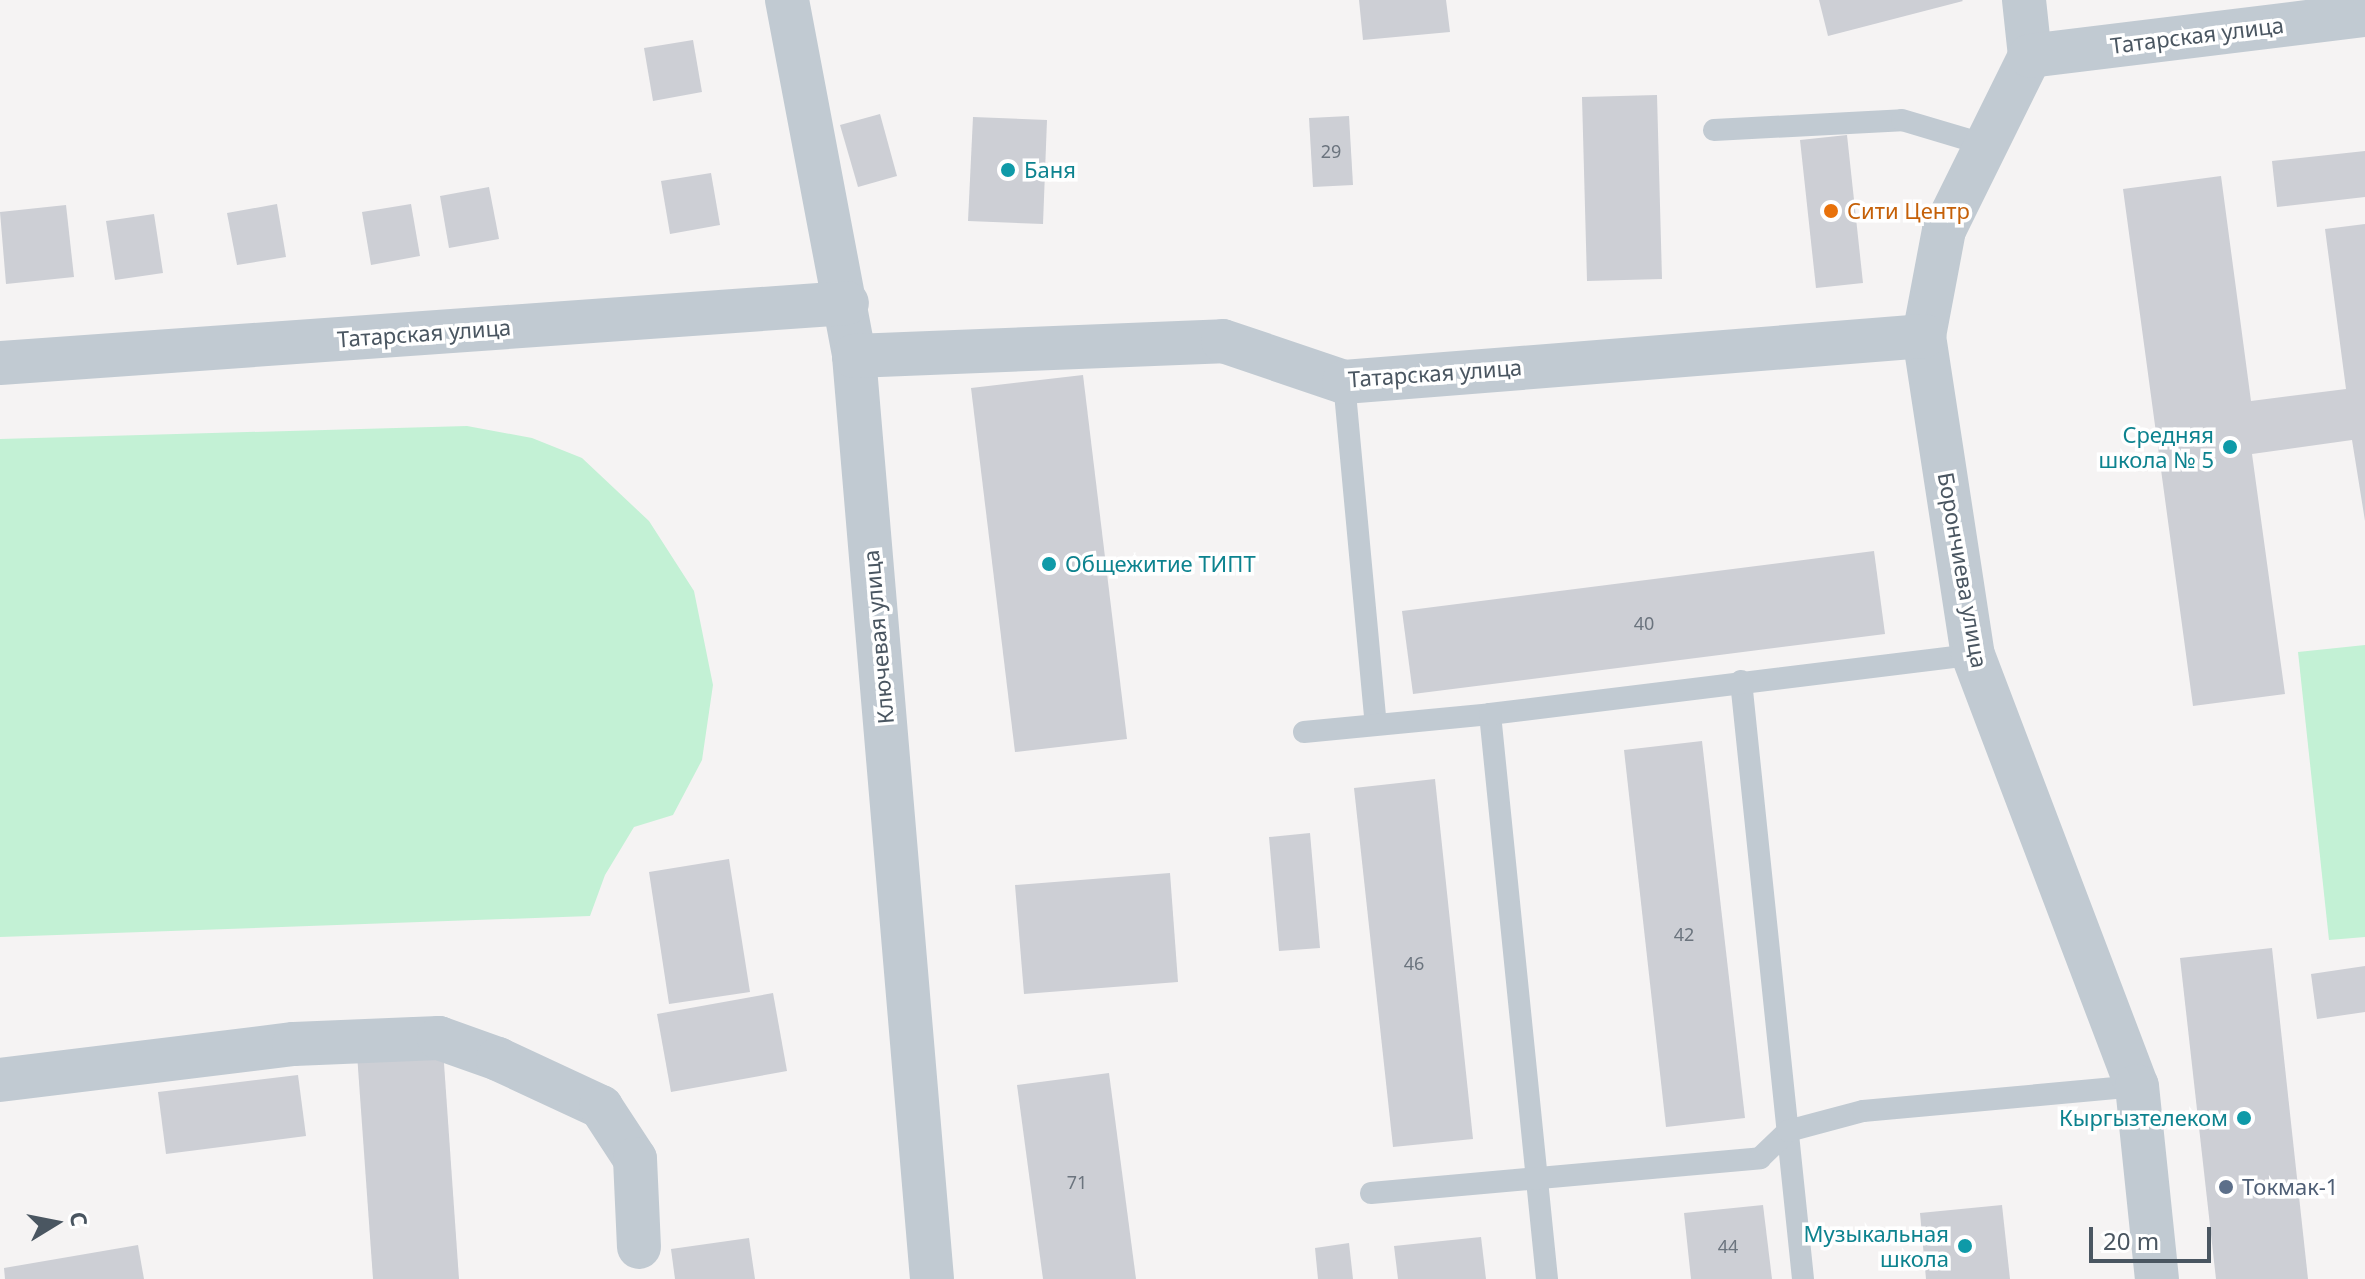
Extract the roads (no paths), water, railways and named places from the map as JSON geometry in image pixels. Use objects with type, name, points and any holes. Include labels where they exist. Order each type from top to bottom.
[{"type":"street","name":"Ключевая улица","points":[[787,0],[847,303],[854,356],[932,1279]]},
{"type":"street","points":[[2024,0],[2030,56]]},
{"type":"street","name":"Татарская улица","points":[[2030,56],[2365,15]]},
{"type":"street","name":"Борончиева улица","points":[[2030,56],[1944,230],[1924,336],[1973,655],[2137,1086],[2157,1279]]},
{"type":"street","name":"Татарская улица","points":[[0,363],[847,303]]},
{"type":"street","name":"Татарская улица","points":[[854,356],[1223,341],[1344,382],[1924,336]]},
{"type":"street","points":[[0,1080],[294,1044],[439,1038],[498,1059],[601,1107],[635,1159],[639,1247]]},
{"type":"lane","points":[[1714,130],[1902,120],[1986,145]]},
{"type":"lane","points":[[1344,382],[1376,725]]},
{"type":"lane","points":[[1304,732],[1490,714],[1973,655]]},
{"type":"lane","points":[[1741,681],[1803,1279]]},
{"type":"lane","points":[[1490,714],[1547,1279]]},
{"type":"lane","points":[[1371,1193],[1760,1158],[1788,1131],[1863,1111],[2137,1086]]},
{"type":"place","name":"Баня","points":[[1008,170]]},
{"type":"place","name":"Сити Центр","points":[[1831,211]]},
{"type":"place","name":"Средняя школа № 5","points":[[2230,447]]},
{"type":"place","name":"Общежитие ТИПТ","points":[[1049,564]]},
{"type":"place","name":"Кыргызтелеком","points":[[2244,1118]]},
{"type":"place","name":"Токмак-1","points":[[2226,1187]]},
{"type":"place","name":"Музыкальная школа","points":[[1965,1246]]}]
